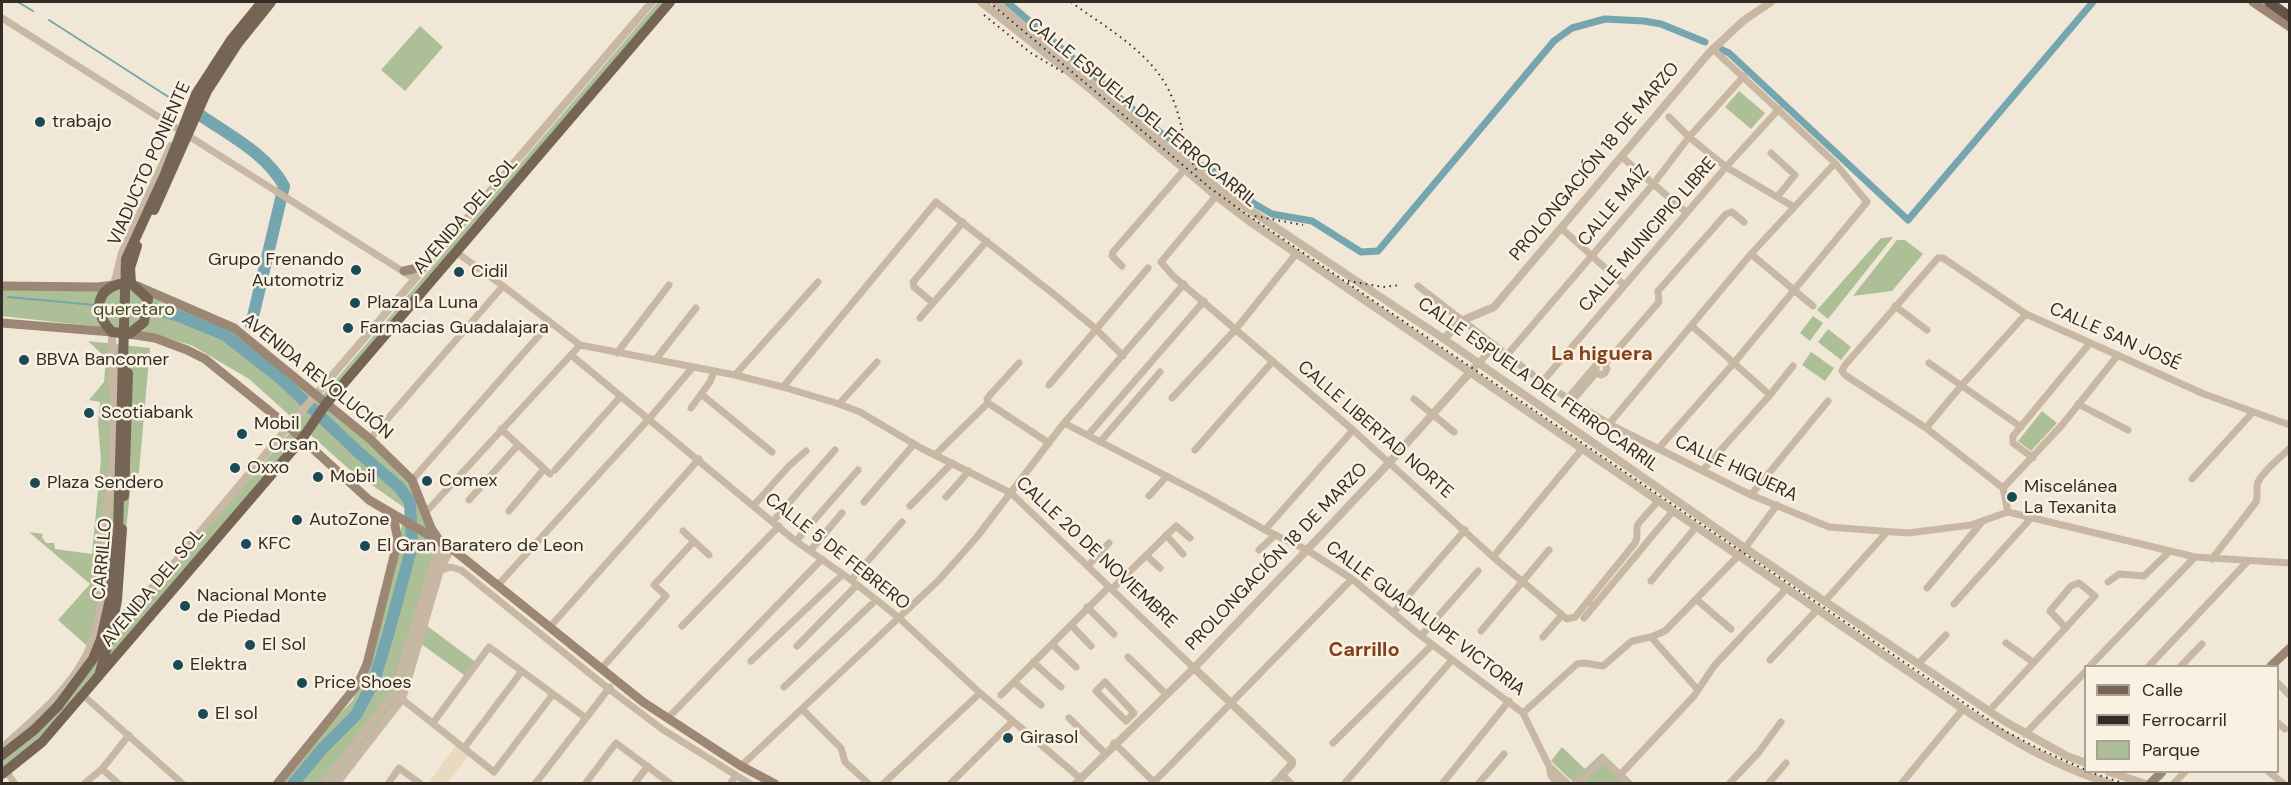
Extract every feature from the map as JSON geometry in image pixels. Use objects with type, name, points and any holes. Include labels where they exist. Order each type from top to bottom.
[{"type":"highway","points":[[2269,2],[2289,17]]},
{"type":"main road","name":"VIADUCTO PONIENTE","points":[[2,754],[34,730],[58,705],[93,659],[101,639],[110,599],[118,530],[126,259],[165,174],[196,93],[231,40],[262,2]]},
{"type":"main road","points":[[131,284],[132,258],[182,130],[238,43],[271,2]]},
{"type":"main road","name":"AVENIDA DEL SOL","points":[[4,773],[42,742],[84,696],[302,439],[326,404],[670,2]]},
{"type":"main road","points":[[2253,2],[2289,27]]},
{"type":"main road","points":[[404,271],[422,267],[430,262]]},
{"type":"main road","points":[[2,286],[98,287],[131,284],[148,299],[144,322],[129,334]]},
{"type":"main road","name":"AVENIDA REVOLUCIÓN","points":[[131,284],[234,328],[317,395],[370,440],[412,480],[431,528],[441,542]]},
{"type":"main road","points":[[112,332],[103,322],[99,304],[103,292],[114,285]]},
{"type":"main road","points":[[2,323],[155,338],[187,350],[205,360],[292,424],[302,439],[354,488],[394,517],[451,548],[615,680],[739,770],[775,783]]},
{"type":"main road","name":"CARRILLO","points":[[98,677],[110,636],[122,556],[129,334]]},
{"type":"main road","points":[[277,783],[358,684],[367,664],[398,540],[394,517]]},
{"type":"main road","points":[[2272,665],[2289,648]]},
{"type":"main road","points":[[2148,783],[2160,773]]},
{"type":"street","points":[[114,285],[122,254],[182,130],[191,97],[215,57],[257,2]]},
{"type":"street","name":"AVENIDA DEL SOL","points":[[110,636],[652,2]]},
{"type":"street","name":"CALLE ESPUELA DEL FERROCARRIL","points":[[981,2],[1083,83],[1216,196],[1296,254],[1963,710],[2017,744],[2060,766],[2111,783]]},
{"type":"street","name":"CALLE ESPUELA DEL FERROCARRIL","points":[[994,2],[1221,191],[1444,339],[1745,548],[1989,711],[2025,734],[2084,763]]},
{"type":"street","name":"PROLONGACIÓN 18 DE MARZO","points":[[1444,339],[1461,321],[1494,307],[1713,49],[1743,21],[1771,2]]},
{"type":"street","points":[[2,18],[415,279]]},
{"type":"street","points":[[1658,449],[1733,364],[1867,202],[1835,163],[1713,49]]},
{"type":"street","name":"CALLE MAÍZ","points":[[1507,355],[1654,183],[1689,137],[1744,76]]},
{"type":"street","name":"CALLE MUNICIPIO LIBRE","points":[[1542,382],[1726,167],[1779,109]]},
{"type":"street","points":[[1669,117],[1689,137],[1726,167],[1794,207]]},
{"type":"street","points":[[1771,153],[1795,175],[1778,197]]},
{"type":"street","points":[[1622,157],[1687,213]]},
{"type":"street","points":[[1610,424],[1751,254],[1835,163]]},
{"type":"street","points":[[1122,266],[1112,256],[1113,252],[1184,170]]},
{"type":"street","name":"CALLE LIBERTAD NORTE","points":[[1216,196],[1161,262],[1466,530],[1493,557],[1562,615],[1570,619],[1575,617],[1591,603]]},
{"type":"street","points":[[783,387],[936,202],[1096,329],[1123,356]]},
{"type":"street","points":[[1605,364],[1659,302],[1658,291],[1726,214],[1732,212],[1744,222]]},
{"type":"street","points":[[933,303],[914,287],[913,282],[963,222]]},
{"type":"street","points":[[1561,228],[1624,285]]},
{"type":"street","points":[[920,318],[987,241]]},
{"type":"street","points":[[426,512],[580,345],[456,252]]},
{"type":"street","points":[[1172,398],[1236,329],[1296,254]]},
{"type":"street","points":[[1751,254],[1813,306]]},
{"type":"street","name":"CALLE SAN JOSÉ","points":[[1895,306],[1938,258],[1943,258],[2026,314],[2204,394],[2289,426]]},
{"type":"street","points":[[1049,385],[1148,268]]},
{"type":"street","points":[[735,375],[818,282]]},
{"type":"street","points":[[730,783],[739,770],[939,580],[1011,493],[1064,423],[1184,284]]},
{"type":"street","points":[[617,353],[669,285]]},
{"type":"street","points":[[370,440],[503,286]]},
{"type":"street","name":"CALLE HIGUERA","points":[[1418,286],[1542,382],[1610,424],[1751,495],[1829,527],[1908,533],[1982,522],[2008,512]]},
{"type":"street","points":[[1088,435],[1204,301]]},
{"type":"street","points":[[1927,330],[1895,306],[1842,371],[1926,428],[2003,488],[2008,512],[2195,557],[2289,563]]},
{"type":"street","points":[[656,359],[696,308]]},
{"type":"street","points":[[1926,428],[2026,314]]},
{"type":"street","points":[[412,480],[550,323]]},
{"type":"street","points":[[1692,326],[1770,395]]},
{"type":"street","name":"AVENIDA DEL SOL","points":[[2,748],[55,697],[78,669],[88,652],[103,589],[105,530],[113,459],[112,332]]},
{"type":"street","points":[[2032,458],[2011,440],[2090,343]]},
{"type":"street","name":"CALLE 20 DE NOVIEMBRE","points":[[580,345],[735,375],[839,404],[860,412],[914,444],[1011,493],[1293,762],[1282,775]]},
{"type":"street","name":"PROLONGACIÓN 18 DE MARZO","points":[[1077,781],[1132,721],[1194,668],[1389,463],[1495,345]]},
{"type":"street","name":"CALLE 5 DE FEBRERO","points":[[572,355],[796,541],[898,617],[1077,781]]},
{"type":"street","points":[[2003,488],[2062,425],[2118,355]]},
{"type":"street","points":[[1195,450],[1273,361]]},
{"type":"street","points":[[839,404],[877,362]]},
{"type":"street","points":[[936,454],[988,403],[987,399],[990,395],[1019,363]]},
{"type":"street","points":[[1570,400],[1600,363],[1605,364]]},
{"type":"street","points":[[1929,363],[2021,427]]},
{"type":"street","points":[[1596,369],[1601,375],[1605,373],[1607,369],[1605,364]]},
{"type":"street","points":[[1702,471],[1793,366]]},
{"type":"street","points":[[497,586],[693,368]]},
{"type":"street","points":[[691,408],[710,382],[714,371]]},
{"type":"street","points":[[1100,442],[1160,372]]},
{"type":"street","points":[[701,394],[772,452]]},
{"type":"street","points":[[509,511],[621,396]]},
{"type":"street","points":[[1414,399],[1454,432]]},
{"type":"street","points":[[1751,495],[1828,401]]},
{"type":"street","points":[[988,403],[1049,443]]},
{"type":"street","points":[[2078,404],[2128,430]]},
{"type":"street","points":[[2192,479],[2253,412]]},
{"type":"street","name":"CALLE GUADALUPE VICTORIA","points":[[1064,423],[1307,550],[1352,579],[1432,645],[1509,700],[1523,713],[1557,781],[1568,783]]},
{"type":"street","points":[[1560,434],[1566,425]]},
{"type":"street","points":[[501,429],[550,471]]},
{"type":"street","points":[[1265,530],[1353,430]]},
{"type":"street","points":[[864,502],[914,444]]},
{"type":"street","points":[[469,500],[518,445]]},
{"type":"street","points":[[2212,559],[2256,502],[2257,487],[2261,478],[2289,448]]},
{"type":"street","name":"CALLE ESPUELA DEL FERROCARRIL","points":[[1493,557],[1582,449]]},
{"type":"street","points":[[682,626],[776,524],[835,450]]},
{"type":"street","points":[[754,505],[789,466],[806,451]]},
{"type":"street","points":[[549,628],[699,459]]},
{"type":"street","points":[[910,506],[952,463]]},
{"type":"street","points":[[796,541],[858,470]]},
{"type":"street","points":[[946,497],[969,471]]},
{"type":"street","points":[[1149,495],[1167,476]]},
{"type":"street","points":[[1584,618],[1591,603],[1635,543],[1638,525],[1658,501]]},
{"type":"street","points":[[1523,713],[1577,664],[1603,666],[1632,641],[1665,631],[1745,548],[1777,506]]},
{"type":"street","points":[[1591,603],[1674,511]]},
{"type":"street","points":[[810,551],[842,513]]},
{"type":"street","points":[[1954,604],[2031,518]]},
{"type":"street","points":[[797,646],[854,582],[902,522]]},
{"type":"street","points":[[1927,588],[1982,522]]},
{"type":"street","points":[[1001,695],[1087,607],[1176,526],[1190,538]]},
{"type":"street","points":[[1651,581],[1696,526]]},
{"type":"street","points":[[1393,613],[1466,530]]},
{"type":"street","points":[[683,531],[709,555]]},
{"type":"street","points":[[1825,601],[1886,533]]},
{"type":"street","points":[[1166,535],[1183,554]]},
{"type":"street","points":[[1259,550],[1275,535]]},
{"type":"street","points":[[601,669],[666,596],[654,585],[694,541]]},
{"type":"street","points":[[324,783],[398,696],[441,542]]},
{"type":"street","points":[[1088,566],[1109,543]]},
{"type":"street","points":[[336,783],[398,696],[440,570],[451,548]]},
{"type":"street","points":[[1481,631],[1549,550]]},
{"type":"street","points":[[2108,582],[2119,574],[2144,576],[2169,552]]},
{"type":"street","points":[[1146,555],[1160,568]]},
{"type":"street","points":[[2091,665],[2195,557]]},
{"type":"street","points":[[668,718],[822,559]]},
{"type":"street","points":[[2150,665],[2247,562]]},
{"type":"street","points":[[440,570],[451,567],[461,570],[609,689],[684,744],[739,770],[750,783]]},
{"type":"street","points":[[1421,636],[1478,571]]},
{"type":"street","points":[[751,661],[842,574]]},
{"type":"street","points":[[1114,743],[1155,782],[1352,579]]},
{"type":"street","points":[[1989,711],[2096,596],[2079,583],[2071,585],[2050,611],[2066,628]]},
{"type":"street","points":[[1620,775],[1698,690],[1714,666],[1787,588]]},
{"type":"street","points":[[784,687],[876,600]]},
{"type":"street","points":[[1697,600],[1731,630]]},
{"type":"street","points":[[1087,607],[1114,634]]},
{"type":"street","points":[[1770,660],[1818,609]]},
{"type":"street","points":[[1543,638],[1562,615]]},
{"type":"street","points":[[1071,625],[1091,646]]},
{"type":"street","points":[[1919,663],[1946,635]]},
{"type":"street","points":[[1651,637],[1698,690]]},
{"type":"street","points":[[2006,643],[2033,662]]},
{"type":"street","points":[[1052,644],[1076,667]]},
{"type":"street","points":[[2182,665],[2202,644]]},
{"type":"street","points":[[1333,743],[1432,645]]},
{"type":"street","points":[[433,723],[489,646],[586,718]]},
{"type":"street","points":[[1128,657],[1165,693]]},
{"type":"street","points":[[1344,783],[1452,660]]},
{"type":"street","points":[[1033,662],[1061,687]]},
{"type":"street","points":[[464,748],[522,671]]},
{"type":"street","points":[[2025,734],[2084,672]]},
{"type":"street","points":[[536,783],[615,680]]},
{"type":"street","points":[[1014,682],[1041,705]]},
{"type":"street","points":[[1105,682],[1134,713],[1132,721],[1126,721],[1096,691],[1105,682]]},
{"type":"street","points":[[883,783],[980,693]]},
{"type":"street","points":[[398,696],[494,772],[553,694]]},
{"type":"street","points":[[84,696],[183,783]]},
{"type":"street","points":[[1442,783],[1509,700]]},
{"type":"street","points":[[802,709],[841,748],[845,762],[869,783]]},
{"type":"street","points":[[1901,783],[1963,710]]},
{"type":"street","points":[[1069,718],[1105,753]]},
{"type":"street","points":[[950,783],[1013,721]]},
{"type":"street","points":[[1729,783],[1759,752],[1781,722]]},
{"type":"street","points":[[2279,725],[2284,729]]},
{"type":"street","points":[[84,783],[102,769],[129,735]]},
{"type":"street","points":[[585,783],[616,743],[671,783]]},
{"type":"street","points":[[1478,783],[1504,754]]},
{"type":"street","points":[[1577,783],[1603,759],[1629,783]]},
{"type":"street","points":[[1768,783],[1786,763]]},
{"type":"street","points":[[634,783],[648,766]]},
{"type":"street","points":[[388,783],[399,768],[421,783]]},
{"type":"street","points":[[102,769],[118,783]]},
{"type":"street","points":[[4,773],[15,783]]},
{"type":"street","points":[[2116,773],[2148,783]]},
{"type":"street","points":[[2272,773],[2284,783]]},
{"type":"street","points":[[1273,783],[1282,775],[1291,783]]},
{"type":"green space","name":"queretaro","points":[[658,2],[665,2],[327,400],[412,480],[440,551],[444,552],[423,623],[477,663],[467,677],[417,641],[399,697],[333,783],[326,783],[397,683],[324,783],[278,783],[353,700],[377,626],[406,509],[349,469],[304,429],[96,679],[13,764],[2,772],[2,753],[61,690],[87,646],[58,620],[90,584],[29,532],[43,534],[42,537],[46,543],[54,543],[55,549],[92,554],[101,459],[98,424],[100,402],[89,400],[104,382],[106,358],[88,341],[150,348],[139,472],[131,483],[117,616],[204,532],[298,423],[249,379],[193,346],[152,333],[2,316],[2,283],[144,289],[224,320],[322,396]]},
{"type":"green space","points":[[420,26],[443,47],[405,91],[381,70]]},
{"type":"green space","points":[[1739,91],[1765,113],[1751,129],[1725,107]]},
{"type":"green space","points":[[1893,237],[1828,319],[1817,310],[1881,238]]},
{"type":"green space","points":[[1897,240],[1905,240],[1923,254],[1892,291],[1853,296]]},
{"type":"green space","points":[[1813,316],[1823,323],[1810,341],[1800,333]]},
{"type":"green space","points":[[1828,329],[1851,347],[1841,360],[1818,342]]},
{"type":"green space","points":[[1811,352],[1834,368],[1825,381],[1802,365]]},
{"type":"green space","points":[[2042,411],[2057,423],[2031,451],[2018,441]]},
{"type":"green space","points":[[1562,747],[1585,769],[1602,753],[1634,783],[1574,783],[1551,761]]},
{"type":"shaded area","points":[[458,743],[470,753],[447,783],[428,784]]},
{"type":"waterway","points":[[18,2],[33,11]]},
{"type":"waterway","points":[[1007,2],[1196,163],[1235,182],[1253,203],[1272,214],[1312,221],[1361,252],[1378,251],[1554,41],[1572,28],[1605,19],[1644,21],[1661,24],[1705,42]]},
{"type":"waterway","points":[[1718,48],[1729,53],[1908,220],[2093,2]]},
{"type":"waterway","points":[[49,20],[181,105]]},
{"type":"waterway","points":[[200,115],[258,155],[268,164],[284,186],[251,325]]},
{"type":"waterway","points":[[8,297],[95,305]]},
{"type":"waterway","points":[[103,306],[121,307]]},
{"type":"waterway","points":[[146,307],[176,315],[225,335],[280,378],[357,451],[399,487],[410,502],[412,546],[374,681],[356,715],[322,749],[293,784]]},
{"type":"railway","points":[[989,2],[1210,188],[1246,214],[2005,731],[2084,769]]},
{"type":"railway","points":[[1071,2],[1127,42],[1153,66],[1171,95],[1189,154],[1198,173]]},
{"type":"railway","points":[[984,15],[1031,53],[1066,74]]},
{"type":"railway","points":[[1255,216],[1303,225]]},
{"type":"railway","points":[[1348,281],[1383,287],[1401,285]]},
{"type":"railway","points":[[2092,773],[2126,784]]},
{"type":"place","name":"trabajo","points":[[40,122]]},
{"type":"place","name":"Grupo Frenando Automotriz","points":[[356,270]]},
{"type":"place","name":"Cidil","points":[[459,272]]},
{"type":"place","name":"Plaza La Luna","points":[[355,303]]},
{"type":"place","name":"Farmacias Guadalajara","points":[[348,328]]},
{"type":"place","name":"BBVA Bancomer","points":[[24,360]]},
{"type":"place","name":"Scotiabank","points":[[89,413]]},
{"type":"place","name":"Mobil - Orsan","points":[[242,434]]},
{"type":"place","name":"Oxxo","points":[[235,468]]},
{"type":"place","name":"Mobil","points":[[318,477]]},
{"type":"place","name":"Comex","points":[[427,481]]},
{"type":"place","name":"Plaza Sendero","points":[[35,483]]},
{"type":"place","name":"Miscelánea La Texanita","points":[[2012,497]]},
{"type":"place","name":"AutoZone","points":[[297,520]]},
{"type":"place","name":"KFC","points":[[246,544]]},
{"type":"place","name":"El Gran Baratero de Leon","points":[[365,546]]},
{"type":"place","name":"Nacional Monte de Piedad","points":[[185,606]]},
{"type":"place","name":"El Sol","points":[[250,645]]},
{"type":"place","name":"Elektra","points":[[178,665]]},
{"type":"place","name":"Price Shoes","points":[[302,683]]},
{"type":"place","name":"El sol","points":[[203,714]]},
{"type":"place","name":"Girasol","points":[[1008,738]]},
{"type":"district","name":"La higuera","points":[[1602,355]]},
{"type":"district","name":"Carrillo","points":[[1364,651]]}]
